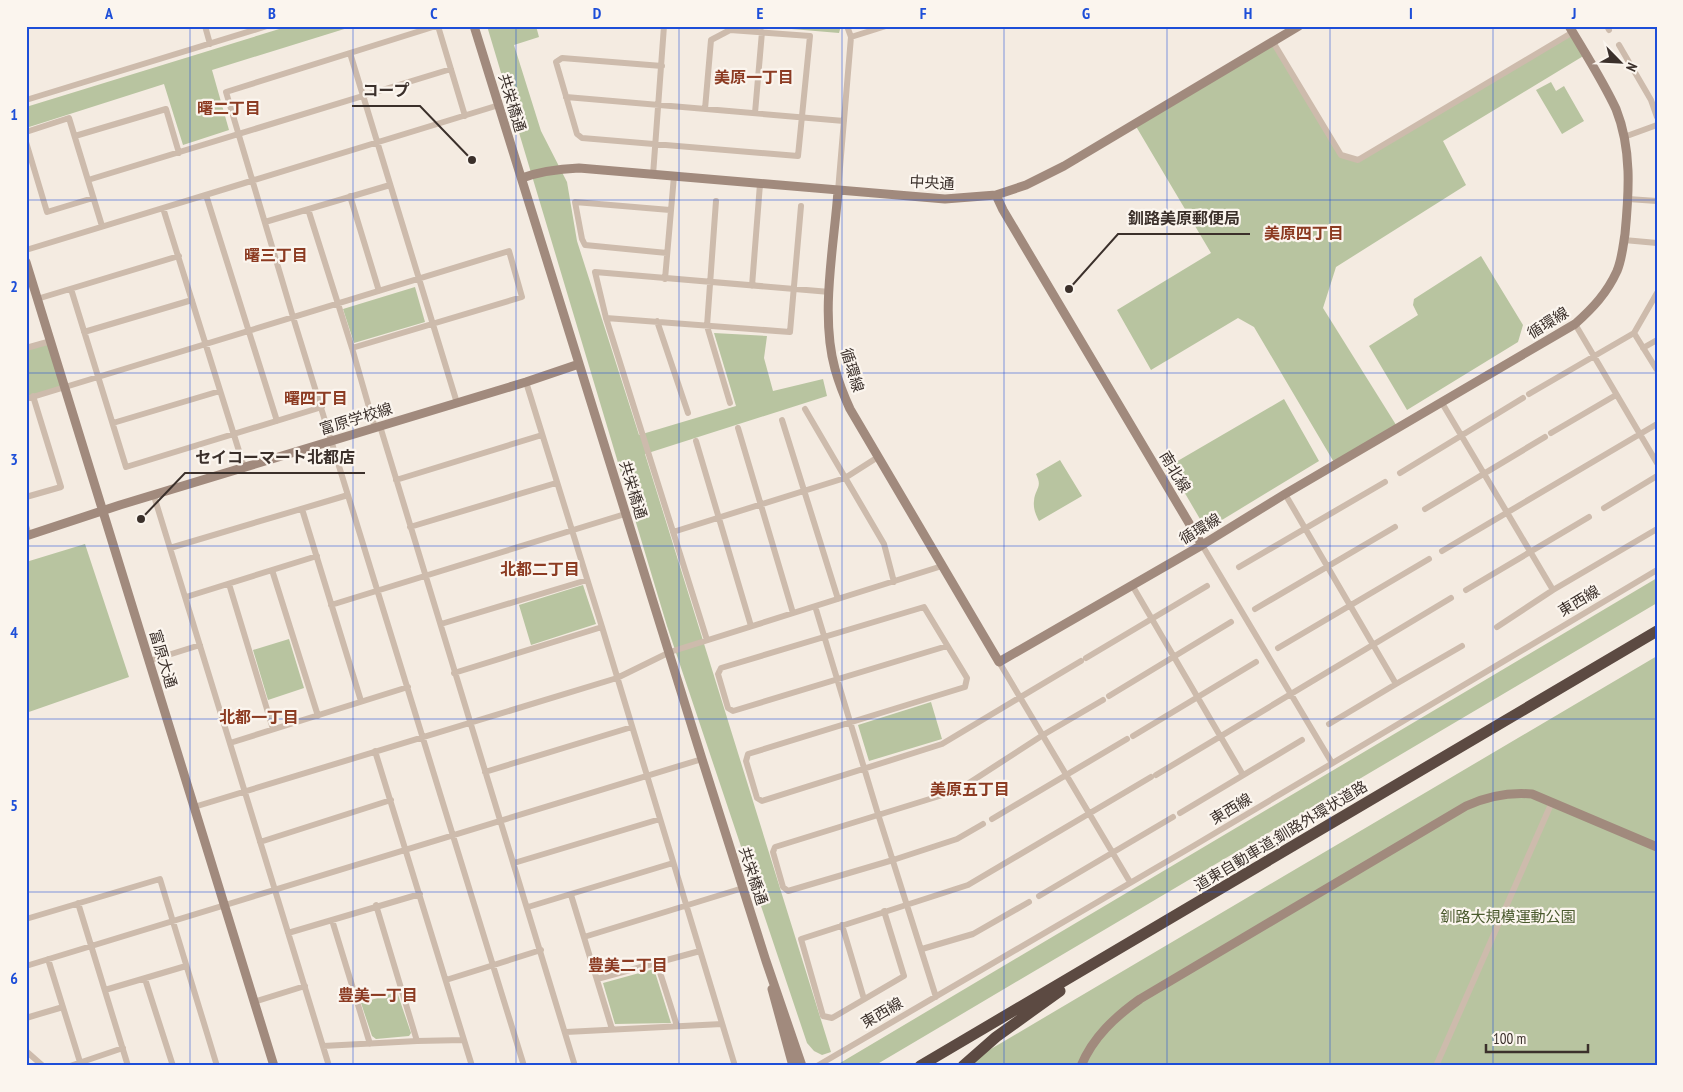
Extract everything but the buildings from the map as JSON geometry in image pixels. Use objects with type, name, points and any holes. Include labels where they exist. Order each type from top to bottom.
[{"type":"highway","name":"道東自動車道;釧路外環状道路","points":[[920,1066],[1657,631]]},
{"type":"highway","name":"道東自動車道;釧路外環状道路","points":[[932,1066],[1657,637]]},
{"type":"highway","points":[[963,1066],[996,1038],[1062,990]]},
{"type":"street","points":[[205,26],[210,44]]},
{"type":"street","points":[[26,100],[267,26]]},
{"type":"street","points":[[465,116],[437,26],[226,92],[524,1066]]},
{"type":"street","name":"共栄橋通","points":[[474,26],[766,962]]},
{"type":"street","points":[[653,175],[664,26]]},
{"type":"street","points":[[838,191],[850,37],[847,26]]},
{"type":"street","points":[[850,37],[886,26]]},
{"type":"street","name":"中央通","points":[[522,178],[538,172],[579,168],[945,199],[996,195],[1016,189],[1064,166],[1299,26]]},
{"type":"street","points":[[1273,42],[1341,155],[1358,160],[1571,29]]},
{"type":"street","name":"循環線","points":[[838,191],[829,329],[835,368],[850,408],[1000,662],[1575,324],[1594,308],[1609,286],[1620,263],[1628,199],[1627,155],[1616,110],[1600,78],[1571,29]]},
{"type":"street","points":[[662,66],[562,58],[556,62],[578,134],[582,138],[798,156],[810,36],[730,30],[711,40],[705,109]]},
{"type":"street","points":[[755,113],[762,32]]},
{"type":"street","points":[[1619,45],[1651,100],[1657,117]]},
{"type":"street","points":[[350,53],[457,403]]},
{"type":"street","points":[[88,180],[451,69]]},
{"type":"street","points":[[566,97],[844,121]]},
{"type":"street","points":[[26,250],[499,105]]},
{"type":"street","points":[[75,136],[166,110],[179,152]]},
{"type":"street","points":[[26,132],[69,118],[102,226]]},
{"type":"street","points":[[1624,137],[1657,126]]},
{"type":"street","points":[[26,142],[47,212],[93,198]]},
{"type":"street","points":[[665,279],[674,176]]},
{"type":"street","points":[[752,286],[760,184]]},
{"type":"street","points":[[265,222],[390,185]]},
{"type":"street","points":[[206,195],[277,421]]},
{"type":"street","name":"南北線","points":[[996,195],[1003,210],[1332,763]]},
{"type":"street","points":[[350,196],[379,292]]},
{"type":"street","points":[[1628,199],[1657,201]]},
{"type":"street","points":[[716,201],[707,326],[730,403]]},
{"type":"street","points":[[667,253],[585,245],[575,202],[670,210]]},
{"type":"street","points":[[606,318],[790,332],[801,206]]},
{"type":"street","points":[[163,208],[244,467]]},
{"type":"street","points":[[308,209],[441,624],[454,673],[528,907],[575,1066]]},
{"type":"street","points":[[1624,240],[1657,243]]},
{"type":"street","points":[[26,399],[509,251],[522,297],[352,348]]},
{"type":"street","points":[[38,299],[179,256]]},
{"type":"street","name":"富原大通","points":[[26,262],[274,1066]]},
{"type":"street","points":[[707,640],[606,318],[595,272],[830,292]]},
{"type":"street","points":[[71,289],[126,466],[322,407]]},
{"type":"street","points":[[1529,394],[1634,333],[1657,293]]},
{"type":"street","points":[[84,332],[192,300]]},
{"type":"street","points":[[657,321],[688,413]]},
{"type":"street","points":[[1575,324],[1657,463]]},
{"type":"street","points":[[1634,333],[1656,368]]},
{"type":"street","points":[[26,348],[51,340]]},
{"type":"street","points":[[1643,348],[1657,340]]},
{"type":"street","name":"富原学校線","points":[[27,532],[154,496],[526,382],[578,364]]},
{"type":"street","points":[[526,382],[735,1066]]},
{"type":"street","points":[[113,423],[220,391]]},
{"type":"street","points":[[1552,433],[1616,394]]},
{"type":"street","points":[[26,498],[61,487],[34,396]]},
{"type":"street","points":[[1400,473],[1522,398]]},
{"type":"street","points":[[1442,403],[1553,590]]},
{"type":"street","points":[[805,409],[884,544],[894,582]]},
{"type":"street","points":[[782,420],[838,599]]},
{"type":"street","points":[[1442,552],[1657,424]]},
{"type":"street","points":[[738,428],[793,613]]},
{"type":"street","points":[[396,480],[542,435]]},
{"type":"street","points":[[1425,509],[1545,437]]},
{"type":"street","points":[[696,441],[751,626]]},
{"type":"street","points":[[673,532],[845,478],[878,457]]},
{"type":"street","points":[[1604,508],[1657,476]]},
{"type":"street","points":[[1239,567],[1385,482]]},
{"type":"street","points":[[410,528],[556,483]]},
{"type":"street","points":[[1285,494],[1396,684]]},
{"type":"street","points":[[170,548],[348,495]]},
{"type":"street","points":[[154,496],[329,1066]]},
{"type":"street","points":[[302,509],[361,701]]},
{"type":"street","points":[[331,605],[625,514]]},
{"type":"street","points":[[1466,590],[1589,518]]},
{"type":"street","points":[[1256,609],[1395,527]]},
{"type":"street","points":[[1496,626],[1657,529]]},
{"type":"street","points":[[186,597],[317,556]]},
{"type":"street","points":[[1278,648],[1429,559]]},
{"type":"street","points":[[194,807],[616,678],[670,652],[942,566]]},
{"type":"street","points":[[272,570],[318,716]]},
{"type":"street","name":"東西線","points":[[817,1066],[1657,570]]},
{"type":"street","points":[[441,624],[587,580]]},
{"type":"street","points":[[229,584],[273,729]]},
{"type":"street","points":[[1132,585],[1150,619],[1198,696],[1243,775]]},
{"type":"street","points":[[947,646],[733,711],[728,708],[718,674],[721,668],[924,607],[967,678],[964,687],[748,754],[746,760],[757,798],[762,801],[942,744],[1207,586]]},
{"type":"street","points":[[884,911],[904,976],[832,1018],[823,1016],[801,939],[884,911],[968,885],[1451,598]]},
{"type":"street","points":[[815,606],[936,997]]},
{"type":"street","points":[[968,783],[1043,735],[1231,622]]},
{"type":"street","points":[[454,673],[602,627]]},
{"type":"street","points":[[150,660],[200,645]]},
{"type":"street","points":[[1329,724],[1462,646]]},
{"type":"street","points":[[1000,662],[1130,882]]},
{"type":"street","points":[[992,819],[1256,662]]},
{"type":"street","points":[[230,743],[408,687]]},
{"type":"street","points":[[485,772],[632,727]]},
{"type":"street","points":[[1180,813],[1302,740]]},
{"type":"street","points":[[376,751],[472,1066]]},
{"type":"street","points":[[26,966],[702,759]]},
{"type":"street","points":[[961,787],[949,793],[775,847],[773,852],[783,886],[788,891],[893,860],[956,839],[983,824]]},
{"type":"street","points":[[1081,1066],[1094,1041],[1114,1019],[1140,1000],[1466,806],[1483,798],[1515,792],[1532,794],[1657,847]]},
{"type":"street","points":[[260,842],[391,800]]},
{"type":"street","points":[[1436,1066],[1552,802]]},
{"type":"street","points":[[1039,896],[1172,817]]},
{"type":"street","points":[[514,863],[660,819]]},
{"type":"street","points":[[528,907],[673,862]]},
{"type":"street","points":[[26,919],[160,879],[217,1066]]},
{"type":"street","points":[[584,937],[743,888]]},
{"type":"street","points":[[288,933],[420,894]]},
{"type":"street","points":[[571,894],[612,1029]]},
{"type":"street","points":[[922,949],[973,934],[1029,902]]},
{"type":"street","points":[[78,903],[128,1066]]},
{"type":"street","points":[[376,906],[417,1041]]},
{"type":"street","points":[[332,920],[370,1044]]},
{"type":"street","points":[[842,925],[864,999]]},
{"type":"street","points":[[446,980],[541,950]]},
{"type":"street","points":[[597,979],[700,951]]},
{"type":"street","points":[[48,959],[80,1062]]},
{"type":"street","points":[[766,962],[774,1001],[793,1066]]},
{"type":"street","points":[[766,962],[802,1066]]},
{"type":"street","points":[[657,963],[677,1026]]},
{"type":"street","points":[[105,990],[186,966]]},
{"type":"street","points":[[145,979],[173,1066]]},
{"type":"street","points":[[254,1002],[305,986]]},
{"type":"street","points":[[26,1018],[63,1007]]},
{"type":"street","points":[[566,1032],[722,1024]]},
{"type":"street","points":[[323,1046],[464,1040]]},
{"type":"street","points":[[70,1066],[123,1048]]},
{"type":"street","points":[[26,1051],[43,1066]]},
{"type":"green space","points":[[289,26],[354,26],[212,70],[229,130],[183,145],[164,84],[26,128],[26,107]]},
{"type":"green space","points":[[487,26],[536,26],[539,37],[514,45],[541,131],[567,182],[577,241],[639,435],[736,406],[714,333],[767,336],[764,358],[773,391],[823,379],[827,396],[645,454],[831,1052],[822,1055],[814,1051],[807,1043],[667,626]]},
{"type":"green space","points":[[756,26],[841,26],[839,33]]},
{"type":"green space","points":[[1573,32],[1585,55],[1443,141],[1466,185],[1336,267],[1323,308],[1398,428],[1335,464],[1254,327],[1238,318],[1151,370],[1117,310],[1211,253],[1134,123],[1273,42],[1341,155],[1358,160]]},
{"type":"green space","points":[[1551,82],[1556,91],[1564,86],[1584,121],[1562,134],[1536,90]]},
{"type":"green space","points":[[1481,256],[1523,325],[1518,342],[1407,410],[1369,346],[1418,315],[1413,305],[1414,299]]},
{"type":"green space","points":[[415,287],[425,322],[354,343],[343,309]]},
{"type":"green space","points":[[51,341],[66,387],[26,399],[26,348]]},
{"type":"green space","points":[[1284,399],[1319,461],[1217,523],[1200,519],[1169,466]]},
{"type":"green space","points":[[1060,460],[1082,496],[1039,521],[1034,507],[1039,485],[1036,474]]},
{"type":"green space","points":[[85,544],[129,677],[26,713],[26,562]]},
{"type":"green space","points":[[1657,578],[1657,603],[874,1066],[835,1066]]},
{"type":"green space","points":[[583,585],[596,624],[531,645],[519,605]]},
{"type":"green space","points":[[289,639],[304,688],[268,700],[253,650]]},
{"type":"green space","name":"釧路大規模運動公園","points":[[1657,656],[1657,1066],[962,1066]]},
{"type":"green space","points":[[931,702],[942,739],[869,761],[858,725]]},
{"type":"green space","points":[[654,969],[671,1023],[615,1024],[603,983]]},
{"type":"green space","points":[[397,992],[411,1033],[409,1036],[376,1039],[372,1036],[361,1003]]},
{"type":"place","name":"コープ","points":[[472,160]]},
{"type":"place","name":"釧路美原郵便局","points":[[1069,289]]},
{"type":"place","name":"セイコーマート北都店","points":[[141,519]]},
{"type":"district","name":"美原一丁目","points":[[754,77]]},
{"type":"district","name":"曙二丁目","points":[[229,108]]},
{"type":"district","name":"美原四丁目","points":[[1304,233]]},
{"type":"district","name":"曙三丁目","points":[[276,255]]},
{"type":"district","name":"曙四丁目","points":[[316,398]]},
{"type":"district","name":"北都二丁目","points":[[540,569]]},
{"type":"district","name":"北都一丁目","points":[[259,717]]},
{"type":"district","name":"美原五丁目","points":[[970,789]]},
{"type":"district","name":"豊美二丁目","points":[[628,965]]},
{"type":"district","name":"豊美一丁目","points":[[378,995]]}]
